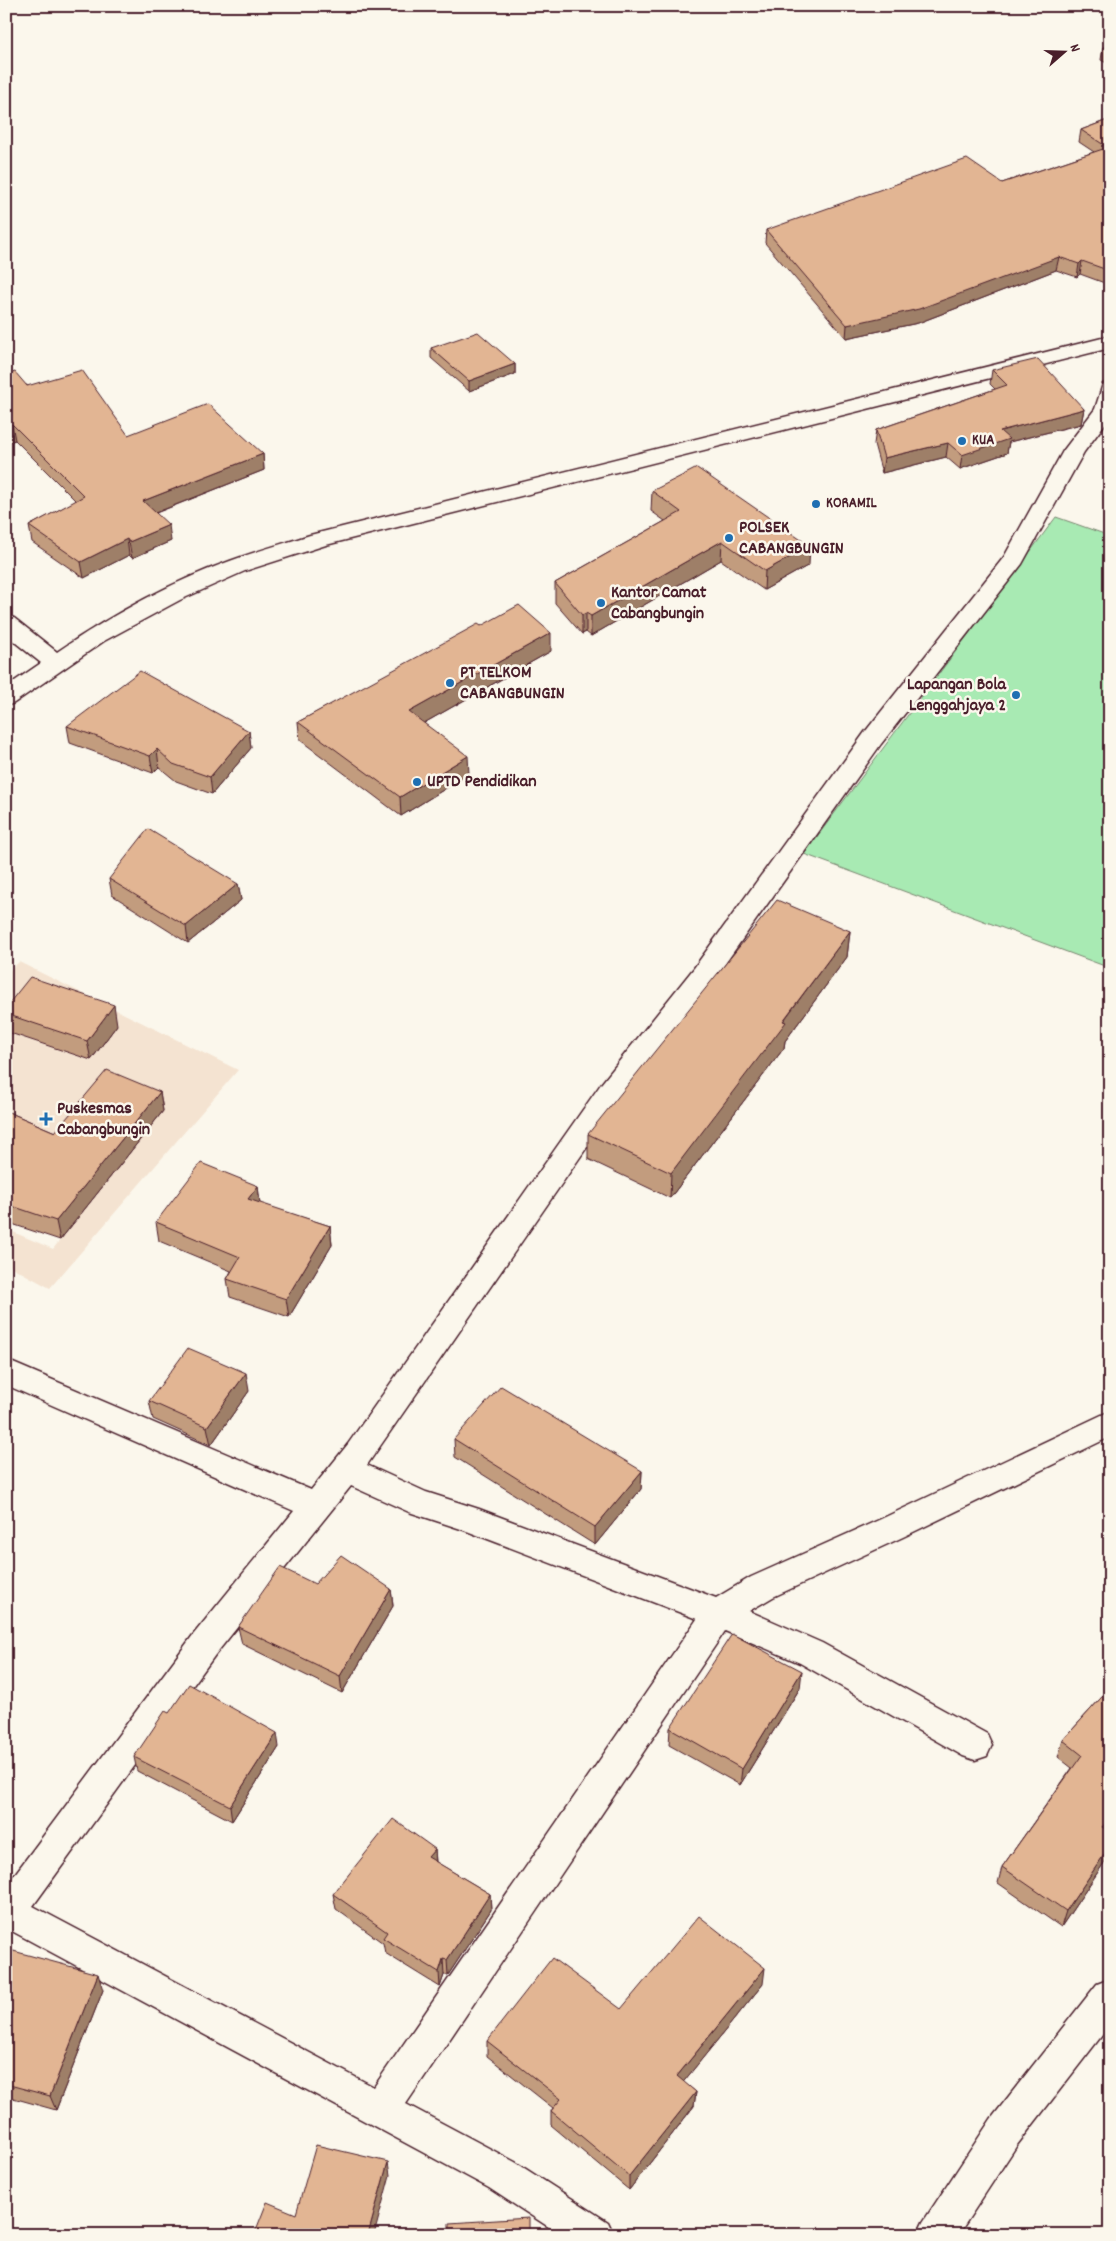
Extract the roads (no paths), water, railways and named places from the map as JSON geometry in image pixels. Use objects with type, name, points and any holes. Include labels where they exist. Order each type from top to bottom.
[{"type":"street","points":[[6,698],[96,636],[172,595],[236,566],[318,540],[1110,342]]},
{"type":"street","points":[[595,2235],[502,2175],[7,1912],[204,1645],[346,1469],[611,1091],[703,975],[873,738],[1014,559],[1074,451],[1105,409],[1110,388]]},
{"type":"street","points":[[6,623],[56,663]]},
{"type":"street","points":[[6,1372],[315,1506]]},
{"type":"street","points":[[380,2110],[492,1944],[658,1706],[719,1613],[762,1587],[892,1528],[1110,1423]]},
{"type":"street","points":[[346,1469],[420,1503],[476,1521],[719,1613],[811,1653],[975,1745]]},
{"type":"street","points":[[936,2235],[1004,2132],[1110,1996]]},
{"type":"place","name":"KUA","points":[[962,441]]},
{"type":"place","name":"KORAMIL","points":[[816,504]]},
{"type":"place","name":"POLSEK CABANGBUNGIN","points":[[729,538]]},
{"type":"place","name":"Kantor Camat Cabangbungin","points":[[601,603]]},
{"type":"place","name":"PT TELKOM CABANGBUNGIN","points":[[450,683]]},
{"type":"place","name":"Lapangan Bola Lenggahjaya 2","points":[[1016,695]]},
{"type":"place","name":"UPTD Pendidikan","points":[[417,782]]},
{"type":"place","name":"Puskesmas Cabangbungin","points":[[46,1119]]}]
